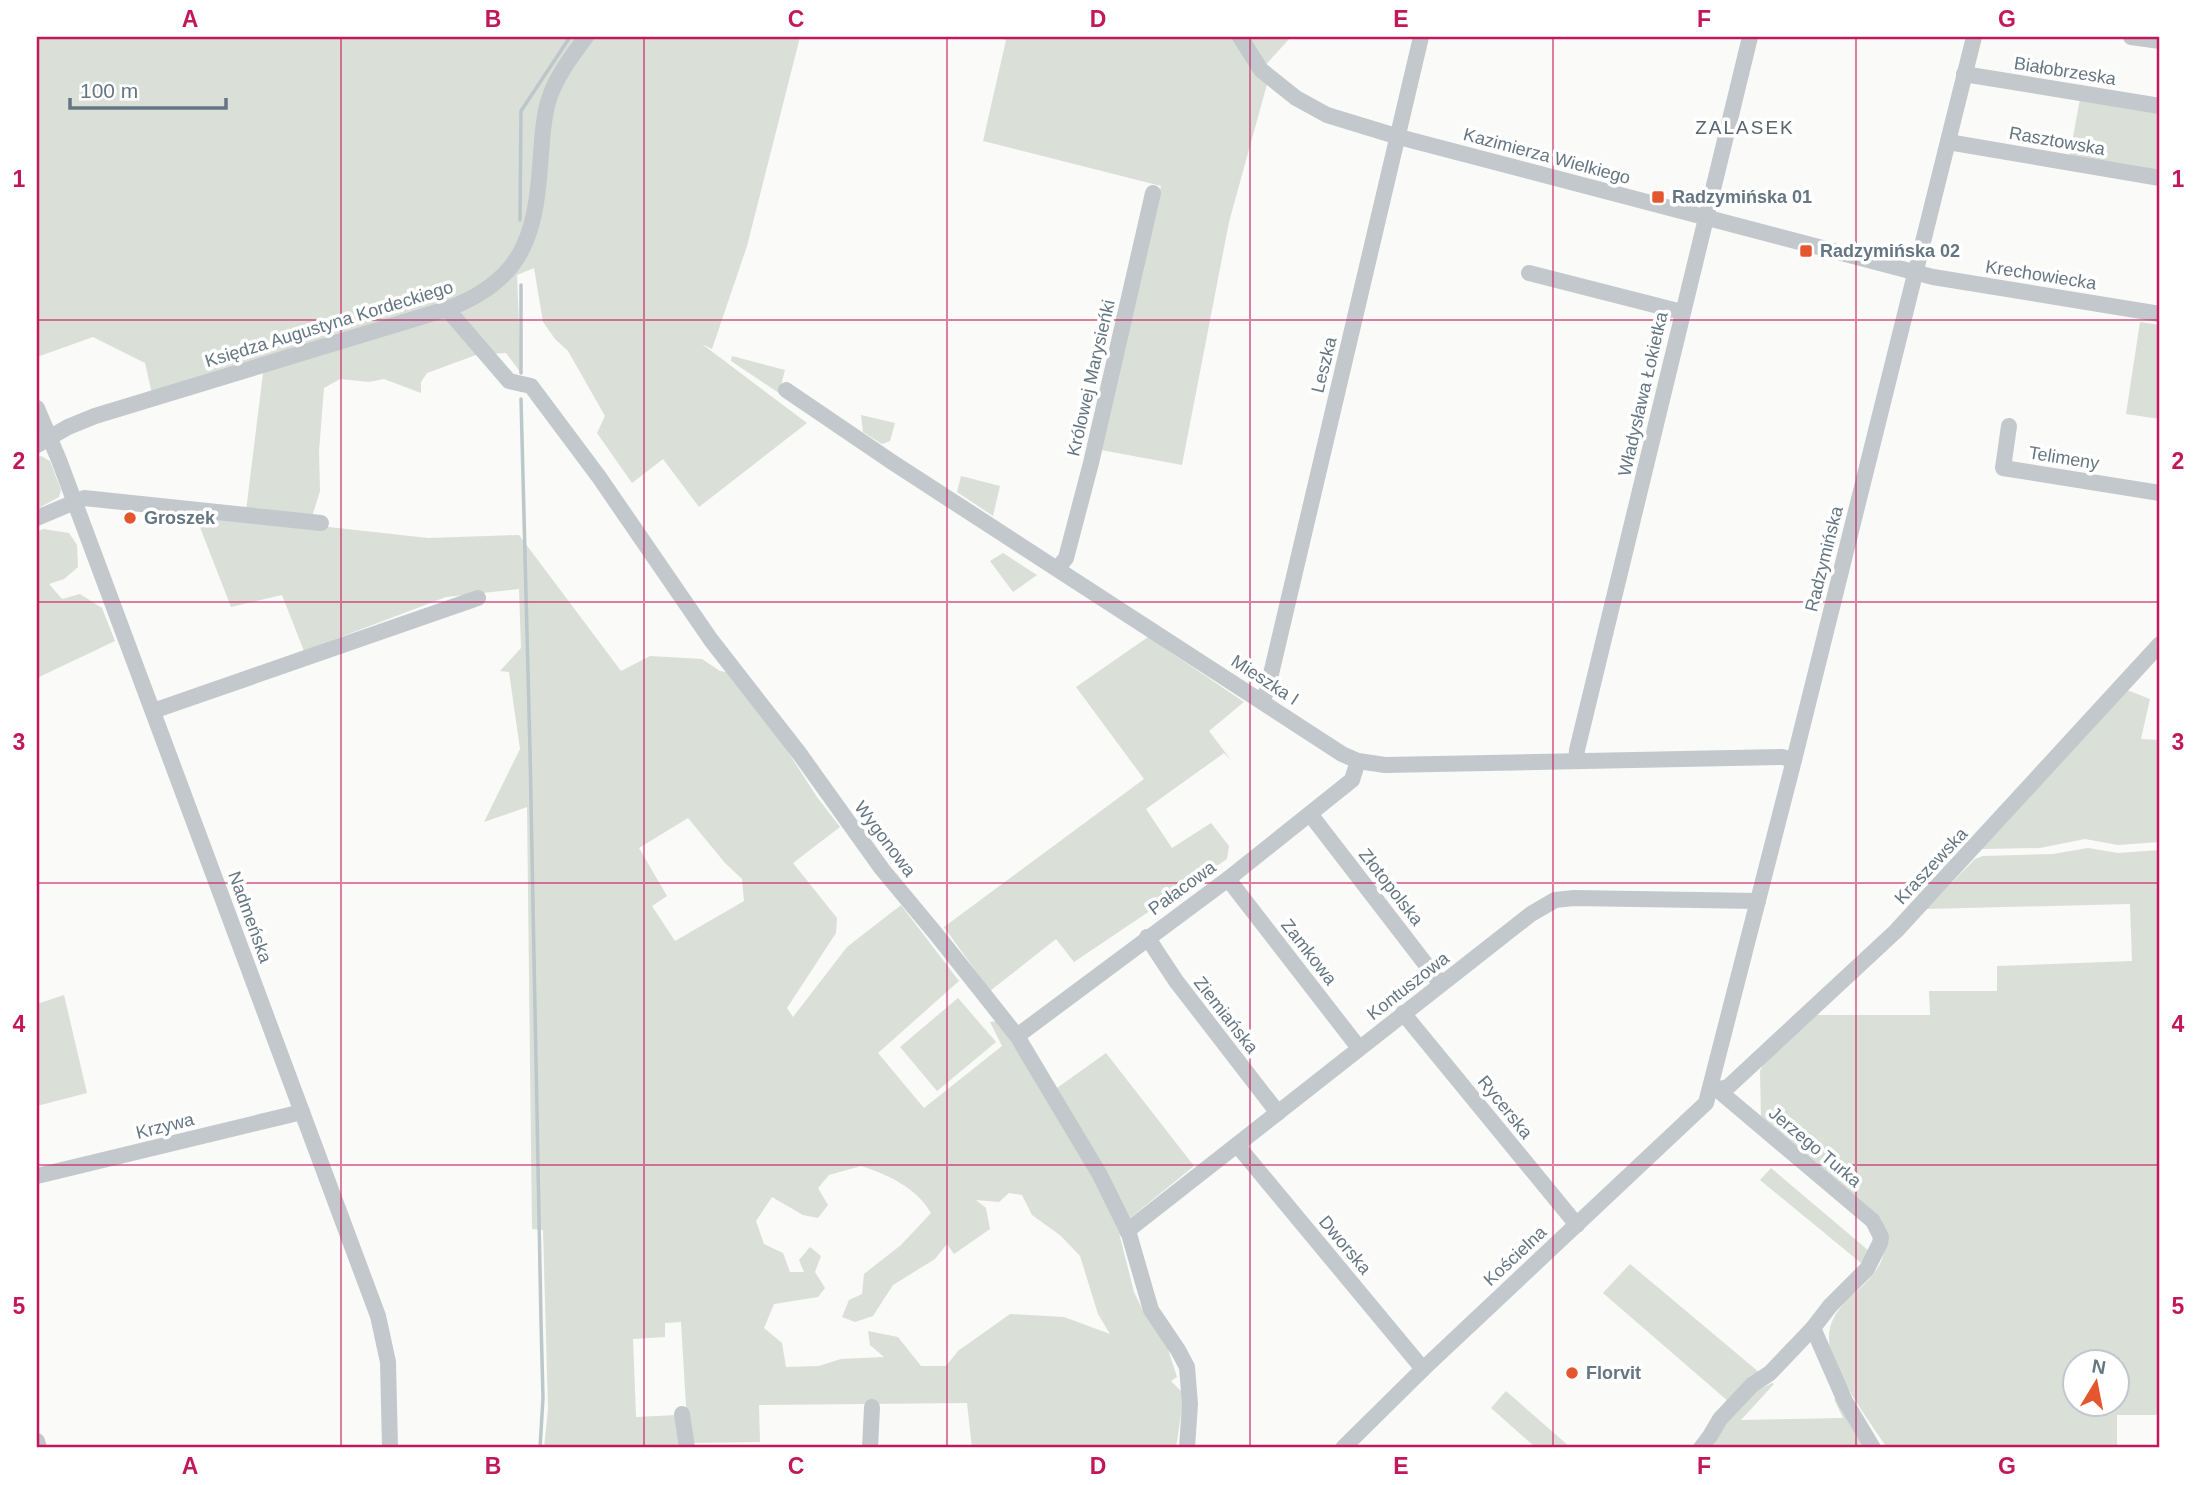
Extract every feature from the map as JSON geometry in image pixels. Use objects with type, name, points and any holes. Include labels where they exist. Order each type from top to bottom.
[{"type":"street","name":"Księdza Augustyna Kordeckiego","points":[[43,441],[95,416],[447,309],[476,297],[493,285],[514,263],[526,244],[536,214],[543,129],[549,100],[558,79],[586,37]]},
{"type":"street","name":"Kazimierza Wielkiego","points":[[1240,37],[1261,70],[1296,98],[1327,115],[1399,137],[1915,272]]},
{"type":"street","name":"Leszka","points":[[1261,701],[1267,691],[1421,37]]},
{"type":"street","name":"Władysława Łokietka","points":[[1576,761],[1605,631],[1750,37]]},
{"type":"street","name":"Radzymińska","points":[[1715,1091],[1758,901],[1974,37]]},
{"type":"street","points":[[2131,37],[2160,41]]},
{"type":"street","name":"Białobrzeska","points":[[1964,74],[2160,106]]},
{"type":"street","name":"Rasztowska","points":[[1948,142],[2160,178]]},
{"type":"street","name":"Królowej Marysieńki","points":[[1058,568],[1066,558],[1091,463],[1153,193]]},
{"type":"street","name":"Krechowiecka","points":[[1915,272],[2160,314]]},
{"type":"street","points":[[1529,273],[1682,312]]},
{"type":"street","name":"Wygonowa","points":[[447,309],[509,381],[531,386],[599,477],[711,640],[799,753],[882,869],[1017,1036],[1100,1175],[1127,1231],[1151,1310],[1187,1367],[1190,1404],[1187,1448]]},
{"type":"street","name":"Mieszka I","points":[[786,390],[892,462],[1342,754],[1358,761],[1385,765],[1783,757],[1794,760]]},
{"type":"street","name":"Nadmeńska","points":[[37,408],[43,441],[75,501],[383,1333],[388,1362],[390,1448]]},
{"type":"street","name":"Telimeny","points":[[2009,426],[2003,468],[2160,493]]},
{"type":"street","points":[[37,518],[84,498],[321,523]]},
{"type":"street","points":[[153,711],[478,598]]},
{"type":"street","name":"Kraszewska","points":[[1715,1091],[1728,1087],[1896,931],[2160,643]]},
{"type":"street","name":"Pałacowa","points":[[1017,1036],[1228,879],[1310,814],[1352,780],[1358,761]]},
{"type":"street","name":"Złotopolska","points":[[1310,814],[1441,984]]},
{"type":"street","name":"Zamkowa","points":[[1228,879],[1359,1048]]},
{"type":"street","name":"Kontuszowa","points":[[1127,1231],[1531,914],[1555,900],[1601,898],[1758,901]]},
{"type":"street","name":"Ziemiańska","points":[[1147,937],[1176,981],[1278,1113]]},
{"type":"street","name":"Rycerska","points":[[1403,1013],[1577,1225]]},
{"type":"street","name":"Kościelna","points":[[1343,1448],[1423,1369],[1699,1111],[1715,1091]]},
{"type":"street","name":"Jerzego Turka","points":[[1715,1091],[1873,1221],[1881,1237],[1878,1250],[1867,1269],[1830,1306],[1814,1328]]},
{"type":"street","name":"Krzywa","points":[[37,1176],[302,1112]]},
{"type":"street","name":"Dworska","points":[[1237,1145],[1423,1369]]},
{"type":"street","points":[[1700,1448],[1720,1419],[1752,1385],[1770,1373],[1814,1328],[1844,1401],[1873,1448]]},
{"type":"street","points":[[870,1448],[873,1407]]},
{"type":"street","points":[[682,1414],[687,1448]]},
{"type":"street","points":[[37,1441],[39,1448]]},
{"type":"shaded area","points":[[37,37],[800,37],[747,246],[712,349],[702,344],[807,423],[699,507],[663,459],[632,483],[597,433],[605,416],[568,351],[543,322],[534,268],[517,275],[521,373],[506,353],[476,355],[427,373],[421,382],[421,393],[384,379],[369,382],[340,379],[324,388],[319,451],[320,491],[312,517],[246,511],[265,357],[152,394],[145,363],[93,337],[37,357]]},
{"type":"shaded area","points":[[994,37],[1291,37],[1261,70],[1269,77],[1229,222],[1182,465],[1101,450],[1161,186],[983,141],[1006,40]]},
{"type":"shaded area","points":[[2080,99],[2160,112],[2160,174],[2069,158]]},
{"type":"shaded area","points":[[2140,322],[2160,325],[2160,419],[2126,414]]},
{"type":"shaded area","points":[[732,356],[785,370],[779,393],[731,361]]},
{"type":"shaded area","points":[[861,415],[895,423],[890,441],[882,444],[863,432]]},
{"type":"shaded area","points":[[41,456],[50,461],[61,490],[59,497],[37,509],[37,458]]},
{"type":"shaded area","points":[[961,476],[1000,486],[993,516],[957,492]]},
{"type":"shaded area","points":[[194,512],[428,538],[519,535],[621,671],[650,656],[702,659],[726,672],[781,741],[840,827],[793,863],[837,918],[836,933],[787,1008],[793,1017],[847,947],[901,905],[959,981],[878,1053],[924,1108],[1002,1046],[990,1022],[998,1021],[1025,1064],[1057,1088],[1106,1053],[1194,1166],[1129,1219],[1116,1221],[1134,1292],[1145,1315],[1167,1346],[1177,1377],[1171,1381],[1184,1394],[1176,1448],[972,1448],[967,1403],[759,1405],[760,1442],[692,1443],[686,1406],[681,1322],[665,1323],[665,1337],[633,1339],[636,1417],[677,1415],[681,1448],[544,1448],[548,1409],[543,1230],[532,1229],[527,807],[484,822],[520,749],[509,672],[500,671],[521,648],[519,589],[446,597],[304,651],[282,595],[231,607]],"holes":[[[688,818],[725,863],[742,879],[744,901],[675,941],[652,906],[667,896],[639,848]],[[861,1166],[881,1173],[910,1189],[931,1213],[901,1245],[864,1274],[862,1294],[849,1300],[842,1317],[855,1322],[873,1316],[893,1285],[935,1259],[947,1244],[954,1254],[990,1229],[986,1208],[976,1200],[999,1202],[1009,1193],[1022,1195],[1032,1215],[1061,1236],[1080,1256],[1098,1314],[1110,1334],[1064,1317],[1010,1314],[958,1351],[946,1366],[921,1366],[898,1337],[868,1331],[870,1345],[884,1357],[841,1359],[819,1366],[786,1367],[782,1343],[764,1328],[774,1304],[818,1297],[825,1288],[815,1272],[821,1256],[810,1247],[799,1260],[804,1272],[790,1272],[783,1253],[764,1244],[756,1221],[772,1197],[803,1215],[818,1218],[828,1205],[818,1188],[829,1175]]]},
{"type":"shaded area","points":[[43,529],[69,533],[77,545],[78,567],[64,579],[49,584],[62,599],[80,594],[102,608],[115,641],[37,678],[37,532]]},
{"type":"shaded area","points":[[1003,553],[1037,575],[1013,592],[990,561]]},
{"type":"shaded area","points":[[1148,637],[1244,702],[1209,731],[1231,760],[1224,753],[1146,809],[1172,848],[1211,823],[1229,846],[1227,859],[1074,962],[1056,939],[990,991],[944,927],[1144,779],[1076,687]]},
{"type":"shaded area","points":[[2127,690],[2150,699],[2141,739],[2160,740],[2160,842],[2118,845],[2085,839],[2040,848],[1982,849]]},
{"type":"shaded area","points":[[2088,848],[2118,853],[2160,850],[2160,1415],[2130,1415],[2130,1348],[2060,1348],[2060,1418],[2117,1418],[2117,1448],[1887,1448],[1843,1380],[1829,1339],[1832,1322],[1840,1309],[1874,1273],[1882,1259],[1885,1241],[1881,1218],[1761,1118],[1760,1071],[1764,1063],[1817,1015],[1930,1015],[1929,991],[1997,991],[1997,966],[2132,961],[2130,904],[1926,909],[1975,859],[1983,856],[2053,854]]},
{"type":"shaded area","points":[[64,995],[87,1093],[37,1106],[37,1004]]},
{"type":"shaded area","points":[[958,998],[996,1042],[937,1091],[900,1047]]},
{"type":"shaded area","points":[[1771,1168],[1869,1251],[1861,1263],[1760,1180]]},
{"type":"shaded area","points":[[1630,1264],[1760,1373],[1729,1402],[1603,1293]]},
{"type":"shaded area","points":[[1774,1384],[1741,1420],[1843,1418],[1834,1399],[1838,1400],[1866,1448],[1712,1448],[1724,1422],[1754,1392]]},
{"type":"shaded area","points":[[1506,1391],[1571,1448],[1536,1448],[1491,1408]]},
{"type":"waterway","points":[[520,220],[521,111],[570,37]]},
{"type":"waterway","points":[[521,285],[521,373]]},
{"type":"waterway","points":[[521,399],[543,1398],[540,1448]]},
{"type":"place","name":"Radzymińska 01","points":[[1658,197]]},
{"type":"place","name":"Radzymińska 02","points":[[1806,251]]},
{"type":"place","name":"Groszek","points":[[130,518]]},
{"type":"place","name":"Florvit","points":[[1572,1373]]},
{"type":"district","name":"ZALASEK","points":[[1745,127]]}]
